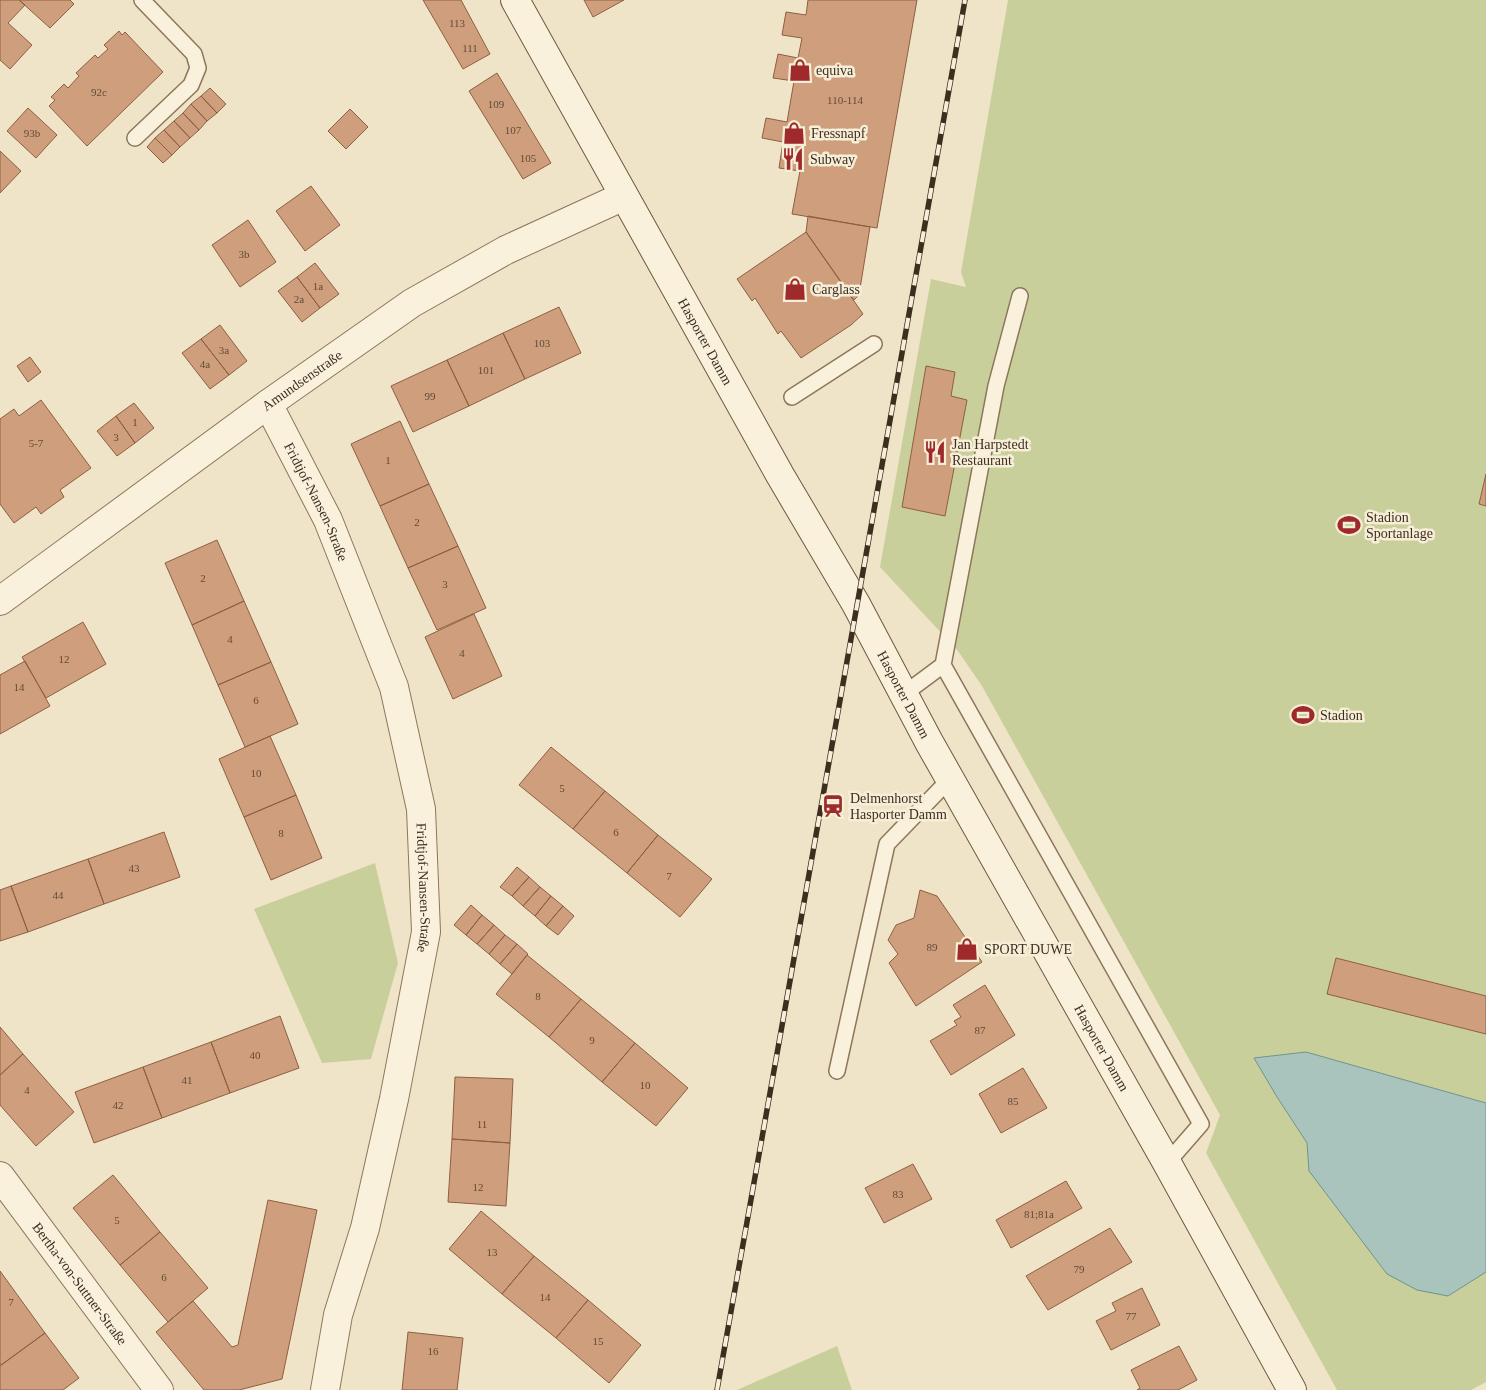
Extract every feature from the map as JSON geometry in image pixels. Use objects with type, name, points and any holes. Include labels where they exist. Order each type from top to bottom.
[{"type":"street","name":"Hasporter Damm","points":[[515,0],[780,475],[856,604],[950,778],[1167,1163],[1292,1390]]},
{"type":"street","name":"Amundsenstraße","points":[[0,601],[268,404],[412,304],[506,250],[624,196]]},
{"type":"street","name":"Fridtjof-Nansen-Straße","points":[[268,404],[328,520],[394,688],[421,809],[426,932],[394,1099],[365,1228],[338,1316],[324,1390]]},
{"type":"street","name":"Bertha-von-Suttner-Straße","points":[[0,1176],[158,1390]]},
{"type":"lane","points":[[134,138],[191,85],[198,68],[194,54],[142,0]]},
{"type":"lane","points":[[1020,296],[996,386],[943,664],[1200,1124],[1167,1163]]},
{"type":"lane","points":[[792,396],[874,344]]},
{"type":"lane","points":[[904,694],[943,664]]},
{"type":"lane","points":[[838,1071],[887,844],[950,778]]},
{"type":"green space","name":"Stadion Sportanlage","points":[[1008,0],[1486,0],[1486,1103],[1306,1052],[1255,1058],[1277,1097],[1307,1143],[1309,1171],[1448,1296],[1486,1272],[1486,1382],[1471,1390],[1337,1390],[1206,1153],[1220,1115],[982,686],[958,651],[880,567],[931,279],[966,287],[961,272]]},
{"type":"green space","points":[[375,863],[398,963],[371,1059],[322,1063],[254,909]]},
{"type":"green space","points":[[837,1346],[852,1390],[737,1390]]},
{"type":"water","points":[[1306,1052],[1486,1103],[1486,1272],[1448,1296],[1417,1290],[1387,1274],[1309,1171],[1307,1143],[1254,1058]]},
{"type":"building","points":[[0,0],[19,0],[25,5],[8,23],[32,45],[10,69],[0,60]]},
{"type":"building","points":[[19,0],[70,0],[74,4],[50,28]]},
{"type":"building","points":[[423,0],[461,0],[490,54],[463,69]]},
{"type":"building","points":[[584,0],[624,0],[593,17]]},
{"type":"building","points":[[808,0],[917,0],[877,228],[792,214],[800,171],[779,168],[783,142],[762,138],[766,118],[787,122],[794,81],[773,78],[778,54],[798,58],[802,38],[782,35],[786,12],[806,15]]},
{"type":"building","points":[[119,31],[122,35],[125,32],[163,72],[87,146],[49,106],[55,100],[51,97],[64,84],[68,88],[79,76],[76,73],[95,55],[98,58],[108,49],[104,45]]},
{"type":"building","points":[[497,73],[551,163],[523,179],[469,91]]},
{"type":"building","points":[[210,88],[226,104],[217,113],[201,96]]},
{"type":"building","points":[[201,96],[217,113],[207,121],[191,104]]},
{"type":"building","points":[[191,104],[207,121],[199,130],[183,113]]},
{"type":"building","points":[[28,108],[57,135],[36,158],[7,131]]},
{"type":"building","points":[[350,109],[368,127],[346,149],[328,131]]},
{"type":"building","points":[[183,113],[199,130],[190,138],[174,121]]},
{"type":"building","points":[[174,121],[190,138],[180,147],[164,130]]},
{"type":"building","points":[[164,130],[180,147],[172,155],[155,138]]},
{"type":"building","points":[[155,138],[172,155],[163,163],[147,147]]},
{"type":"building","points":[[0,151],[21,171],[0,193]]},
{"type":"building","points":[[311,186],[340,225],[305,251],[276,211]]},
{"type":"building","points":[[808,216],[870,227],[859,295],[854,300],[806,232]]},
{"type":"building","points":[[248,220],[276,262],[240,287],[212,245]]},
{"type":"building","name":"Carglass","points":[[806,232],[863,314],[851,325],[801,358],[781,331],[778,334],[755,298],[752,301],[737,279]]},
{"type":"building","points":[[315,263],[339,294],[320,308],[297,277]]},
{"type":"building","points":[[297,277],[320,308],[302,322],[278,291]]},
{"type":"building","points":[[559,307],[581,353],[525,379],[503,333]]},
{"type":"building","points":[[220,325],[247,361],[229,375],[201,339]]},
{"type":"building","points":[[503,333],[525,379],[469,406],[447,360]]},
{"type":"building","points":[[201,339],[229,375],[210,389],[182,353]]},
{"type":"building","points":[[30,357],[41,372],[28,382],[17,366]]},
{"type":"building","points":[[447,360],[469,406],[413,432],[391,386]]},
{"type":"building","points":[[926,366],[955,372],[951,396],[967,400],[945,516],[902,507]]},
{"type":"building","points":[[41,400],[91,468],[60,490],[64,497],[41,514],[36,507],[14,523],[0,504],[0,419],[14,409],[19,416]]},
{"type":"building","points":[[134,403],[154,428],[135,443],[116,416]]},
{"type":"building","points":[[116,416],[135,443],[117,456],[97,431]]},
{"type":"building","points":[[400,421],[429,484],[380,506],[351,444]]},
{"type":"building","points":[[1486,474],[1486,506],[1479,504]]},
{"type":"building","points":[[429,484],[458,546],[408,568],[380,506]]},
{"type":"building","points":[[217,540],[244,601],[192,625],[165,563]]},
{"type":"building","points":[[458,546],[486,608],[437,630],[408,568]]},
{"type":"building","points":[[244,601],[271,662],[218,685],[192,625]]},
{"type":"building","points":[[474,614],[502,676],[453,699],[425,637]]},
{"type":"building","points":[[83,622],[106,664],[46,698],[22,657]]},
{"type":"building","points":[[25,661],[50,706],[0,734],[0,675]]},
{"type":"building","points":[[271,662],[298,724],[245,747],[218,685]]},
{"type":"building","points":[[270,736],[296,795],[244,817],[219,759]]},
{"type":"building","points":[[551,747],[605,791],[573,829],[519,785]]},
{"type":"building","points":[[605,791],[658,835],[627,873],[573,829]]},
{"type":"building","points":[[296,795],[322,858],[271,880],[244,817]]},
{"type":"building","points":[[164,832],[180,877],[104,904],[88,859]]},
{"type":"building","points":[[658,835],[712,879],[680,917],[627,873]]},
{"type":"building","points":[[88,859],[104,904],[28,932],[11,886]]},
{"type":"building","points":[[517,867],[529,877],[512,896],[500,887]]},
{"type":"building","points":[[529,877],[540,887],[523,906],[512,896]]},
{"type":"building","points":[[11,886],[28,932],[0,941],[0,890]]},
{"type":"building","points":[[540,887],[551,896],[535,916],[523,906]]},
{"type":"building","points":[[920,890],[937,896],[982,962],[916,1006],[889,963],[898,954],[888,940],[896,925],[914,918]]},
{"type":"building","points":[[551,896],[563,906],[546,926],[535,916]]},
{"type":"building","points":[[471,905],[482,915],[466,935],[454,925]]},
{"type":"building","points":[[563,906],[574,916],[558,935],[546,926]]},
{"type":"building","points":[[482,915],[494,925],[477,944],[466,935]]},
{"type":"building","points":[[494,925],[505,935],[489,954],[477,944]]},
{"type":"building","points":[[505,935],[517,944],[500,964],[489,954]]},
{"type":"building","points":[[517,944],[528,954],[512,974],[500,964]]},
{"type":"building","points":[[527,955],[581,999],[549,1037],[496,994]]},
{"type":"building","points":[[1336,958],[1486,996],[1486,1034],[1327,994]]},
{"type":"building","points":[[985,985],[1015,1035],[951,1075],[930,1041],[957,1025],[954,1021],[961,1017],[953,1005]]},
{"type":"building","points":[[581,999],[635,1043],[602,1082],[549,1037]]},
{"type":"building","points":[[280,1016],[299,1068],[230,1093],[211,1042]]},
{"type":"building","points":[[0,1027],[23,1054],[0,1075]]},
{"type":"building","points":[[211,1042],[230,1093],[162,1118],[143,1067]]},
{"type":"building","points":[[635,1043],[688,1088],[656,1126],[602,1082]]},
{"type":"building","points":[[23,1054],[74,1112],[36,1146],[0,1105],[0,1075]]},
{"type":"building","points":[[143,1067],[162,1118],[94,1143],[75,1092]]},
{"type":"building","points":[[1023,1068],[1047,1108],[1001,1133],[979,1094]]},
{"type":"building","points":[[455,1077],[513,1079],[510,1143],[452,1139]]},
{"type":"building","points":[[452,1139],[510,1143],[506,1206],[448,1202]]},
{"type":"building","points":[[913,1164],[932,1199],[884,1223],[865,1188]]},
{"type":"building","points":[[113,1175],[160,1232],[120,1265],[73,1208]]},
{"type":"building","points":[[1066,1181],[1082,1208],[1011,1248],[996,1220]]},
{"type":"building","points":[[268,1200],[317,1210],[282,1379],[239,1390],[204,1390],[156,1332],[193,1301],[232,1347],[238,1345]]},
{"type":"building","points":[[481,1211],[534,1256],[502,1294],[449,1249]]},
{"type":"building","points":[[1110,1228],[1132,1262],[1048,1310],[1026,1276]]},
{"type":"building","points":[[160,1232],[208,1288],[168,1322],[120,1265]]},
{"type":"building","points":[[534,1256],[588,1300],[556,1338],[502,1294]]},
{"type":"building","points":[[0,1271],[45,1333],[1,1365],[0,1363]]},
{"type":"building","points":[[1142,1288],[1160,1325],[1111,1350],[1096,1321],[1116,1311],[1112,1303]]},
{"type":"building","points":[[588,1300],[641,1345],[609,1383],[556,1338]]},
{"type":"building","points":[[408,1332],[463,1338],[457,1390],[402,1390]]},
{"type":"building","points":[[45,1333],[79,1378],[63,1390],[0,1390],[0,1366]]},
{"type":"building","points":[[1179,1346],[1197,1380],[1178,1390],[1137,1390],[1140,1388],[1131,1370]]},
{"type":"railway","points":[[717,1390],[965,0]]},
{"type":"place","name":"equiva","points":[[800,70]]},
{"type":"place","name":"Fressnapf","points":[[794,133]]},
{"type":"place","name":"Subway","points":[[793,159]]},
{"type":"place","name":"Carglass","points":[[795,289]]},
{"type":"place","name":"Jan Harpstedt Restaurant","points":[[935,452]]},
{"type":"place","name":"Stadion Sportanlage","points":[[1349,525]]},
{"type":"place","name":"Stadion","points":[[1303,715]]},
{"type":"place","name":"Delmenhorst Hasporter Damm","points":[[833,806]]},
{"type":"place","name":"SPORT DUWE","points":[[967,949]]}]
